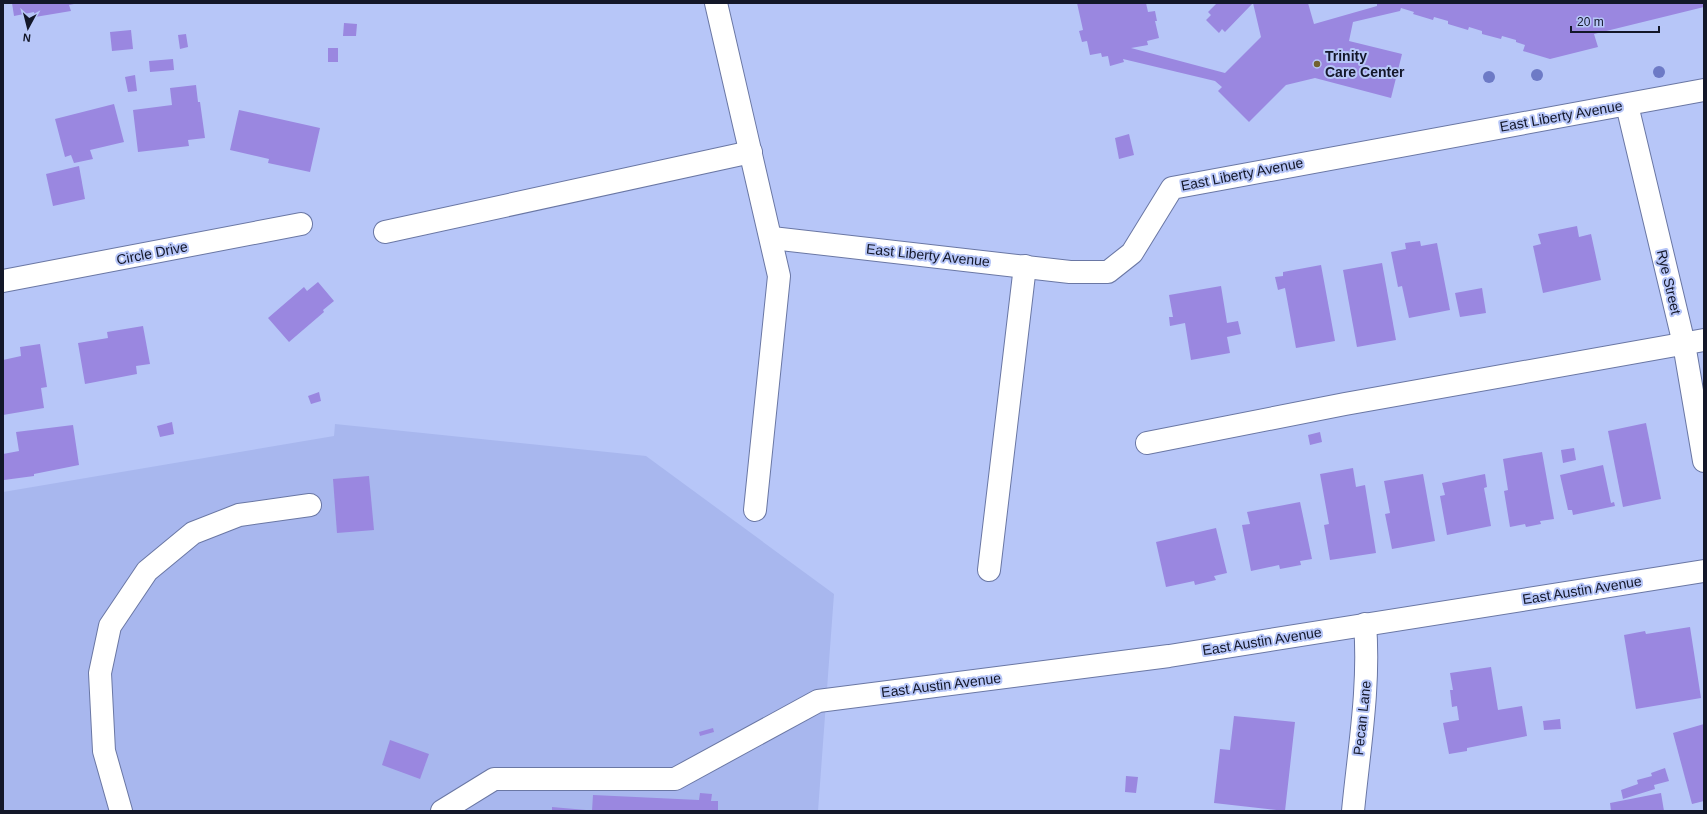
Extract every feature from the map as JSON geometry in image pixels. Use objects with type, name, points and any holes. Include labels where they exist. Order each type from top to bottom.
[{"type":"street","points":[[716,3],[750,152],[772,238],[779,276],[755,510]]},
{"type":"street","name":"East Liberty Avenue","points":[[772,238],[1070,272],[1108,272],[1132,253],[1172,188],[1248,172],[1704,90]]},
{"type":"street","name":"Rye Street","points":[[1627,104],[1694,342],[1704,461]]},
{"type":"street","points":[[385,232],[750,152]]},
{"type":"street","name":"Circle Drive","points":[[3,282],[301,224]]},
{"type":"street","points":[[989,570],[1025,266]]},
{"type":"street","points":[[1147,443],[1345,404],[1694,342]]},
{"type":"street","points":[[121,811],[104,751],[100,672],[110,626],[147,571],[193,533],[239,515],[310,505]]},
{"type":"street","name":"East Austin Avenue","points":[[442,811],[494,779],[675,779],[818,701],[1169,656],[1704,571]]},
{"type":"street","name":"Pecan Lane","points":[[1353,811],[1366,678],[1367,653],[1365,624]]},
{"type":"shaded area","points":[[335,424],[646,456],[834,594],[818,811],[3,811],[3,492],[334,436]]},
{"type":"building","points":[[12,3],[74,4],[69,5],[71,11],[35,17],[34,12],[14,16]]},
{"type":"building","name":"Trinity Care Center","points":[[1077,3],[1146,3],[1148,12],[1155,11],[1157,21],[1155,21],[1159,38],[1147,41],[1148,45],[1131,48],[1225,73],[1261,37],[1253,3],[1308,3],[1314,24],[1377,6],[1377,3],[1704,3],[1704,7],[1594,34],[1598,47],[1550,59],[1523,51],[1525,45],[1516,42],[1516,40],[1502,36],[1501,39],[1482,34],[1482,31],[1469,27],[1468,30],[1448,24],[1448,21],[1434,17],[1433,20],[1413,14],[1414,12],[1401,8],[1400,11],[1353,22],[1349,41],[1402,54],[1391,98],[1315,78],[1286,85],[1249,122],[1218,91],[1222,87],[1215,81],[1123,59],[1124,62],[1110,66],[1108,56],[1102,57],[1101,53],[1090,55],[1087,41],[1082,42],[1079,31],[1083,30]]},
{"type":"building","points":[[1217,3],[1253,3],[1225,32],[1222,29],[1219,33],[1206,20],[1211,15],[1208,12]]},
{"type":"building","points":[[344,23],[357,24],[356,36],[343,36]]},
{"type":"building","points":[[131,30],[133,49],[112,51],[110,32]]},
{"type":"building","points":[[186,34],[188,47],[180,49],[178,35]]},
{"type":"building","points":[[328,48],[338,48],[338,62],[328,62]]},
{"type":"building","points":[[173,59],[174,70],[150,72],[149,61]]},
{"type":"building","points":[[135,75],[137,91],[128,92],[125,77]]},
{"type":"building","points":[[196,85],[205,138],[188,140],[189,146],[138,152],[133,110],[172,105],[170,88]]},
{"type":"building","points":[[114,104],[124,142],[90,150],[93,159],[74,163],[71,155],[65,157],[55,119]]},
{"type":"building","points":[[239,110],[320,128],[310,172],[268,163],[269,159],[230,150]]},
{"type":"building","points":[[1129,134],[1134,155],[1119,159],[1115,138]]},
{"type":"building","points":[[79,166],[85,199],[53,206],[46,174]]},
{"type":"building","points":[[1577,226],[1579,237],[1591,234],[1601,280],[1543,293],[1533,246],[1541,244],[1538,234]]},
{"type":"building","points":[[1420,241],[1421,246],[1437,243],[1450,310],[1409,318],[1402,286],[1398,287],[1391,252],[1406,249],[1405,243]]},
{"type":"building","points":[[1382,263],[1396,340],[1357,347],[1343,270]]},
{"type":"building","points":[[1321,265],[1335,341],[1296,348],[1285,288],[1278,290],[1275,277],[1283,276],[1283,272]]},
{"type":"building","points":[[318,282],[334,301],[323,310],[324,312],[289,342],[268,318],[304,287],[307,291]]},
{"type":"building","points":[[1221,286],[1227,323],[1238,321],[1241,334],[1227,337],[1230,353],[1191,360],[1185,323],[1170,326],[1169,317],[1173,317],[1169,295]]},
{"type":"building","points":[[1482,288],[1486,313],[1460,317],[1455,293]]},
{"type":"building","points":[[143,326],[150,364],[136,366],[137,374],[85,384],[78,343],[108,338],[107,332]]},
{"type":"building","points":[[40,344],[47,387],[41,388],[44,408],[3,415],[3,360],[21,356],[20,347]]},
{"type":"building","points":[[319,392],[321,401],[311,404],[308,396]]},
{"type":"building","points":[[172,422],[174,434],[160,437],[157,426]]},
{"type":"building","points":[[1646,423],[1661,499],[1623,507],[1608,431]]},
{"type":"building","points":[[73,425],[79,465],[34,474],[34,476],[4,480],[3,454],[19,451],[16,432]]},
{"type":"building","points":[[1320,432],[1322,442],[1310,445],[1308,435]]},
{"type":"building","points":[[1574,448],[1576,460],[1563,463],[1561,450]]},
{"type":"building","points":[[1542,452],[1554,519],[1540,521],[1541,524],[1526,527],[1525,524],[1510,527],[1504,491],[1508,490],[1503,459]]},
{"type":"building","points":[[1603,465],[1611,503],[1614,502],[1615,506],[1573,515],[1572,510],[1568,510],[1560,475]]},
{"type":"building","points":[[1353,468],[1356,487],[1365,485],[1376,553],[1330,560],[1324,525],[1329,524],[1320,474]]},
{"type":"building","points":[[1423,474],[1435,541],[1392,549],[1385,514],[1390,513],[1384,481]]},
{"type":"building","points":[[1485,474],[1487,487],[1484,488],[1491,526],[1447,535],[1440,496],[1445,495],[1442,483]]},
{"type":"building","points":[[369,476],[374,530],[337,533],[333,479]]},
{"type":"building","points":[[1300,502],[1312,559],[1300,561],[1301,565],[1280,569],[1279,565],[1251,571],[1242,525],[1250,524],[1247,512]]},
{"type":"building","points":[[1216,528],[1227,573],[1214,576],[1216,580],[1195,585],[1194,581],[1166,587],[1156,542]]},
{"type":"building","points":[[1690,627],[1701,698],[1636,709],[1624,635],[1645,631],[1646,634]]},
{"type":"building","points":[[1491,667],[1498,710],[1522,706],[1527,736],[1467,748],[1467,751],[1449,754],[1443,723],[1459,720],[1457,706],[1452,707],[1450,690],[1453,690],[1450,673]]},
{"type":"building","points":[[1234,716],[1295,722],[1285,811],[1214,803],[1220,749],[1230,750]]},
{"type":"building","points":[[1560,719],[1561,729],[1544,730],[1543,721]]},
{"type":"building","points":[[1704,724],[1704,801],[1692,804],[1673,733]]},
{"type":"building","points":[[713,728],[714,732],[700,736],[699,732]]},
{"type":"building","points":[[390,740],[429,754],[420,779],[382,765]]},
{"type":"building","points":[[1665,768],[1669,781],[1654,785],[1655,789],[1623,799],[1621,790],[1638,784],[1637,780],[1652,776],[1651,773]]},
{"type":"building","points":[[1126,776],[1138,777],[1136,793],[1125,792]]},
{"type":"building","points":[[700,793],[712,794],[711,801],[718,801],[718,811],[592,811],[593,795],[699,800]]},
{"type":"building","points":[[1661,793],[1664,811],[1611,811],[1610,803]]},
{"type":"building","points":[[552,807],[586,810],[586,811],[552,811]]},
{"type":"place","name":"Trinity Care Center","points":[[1317,64]]}]
